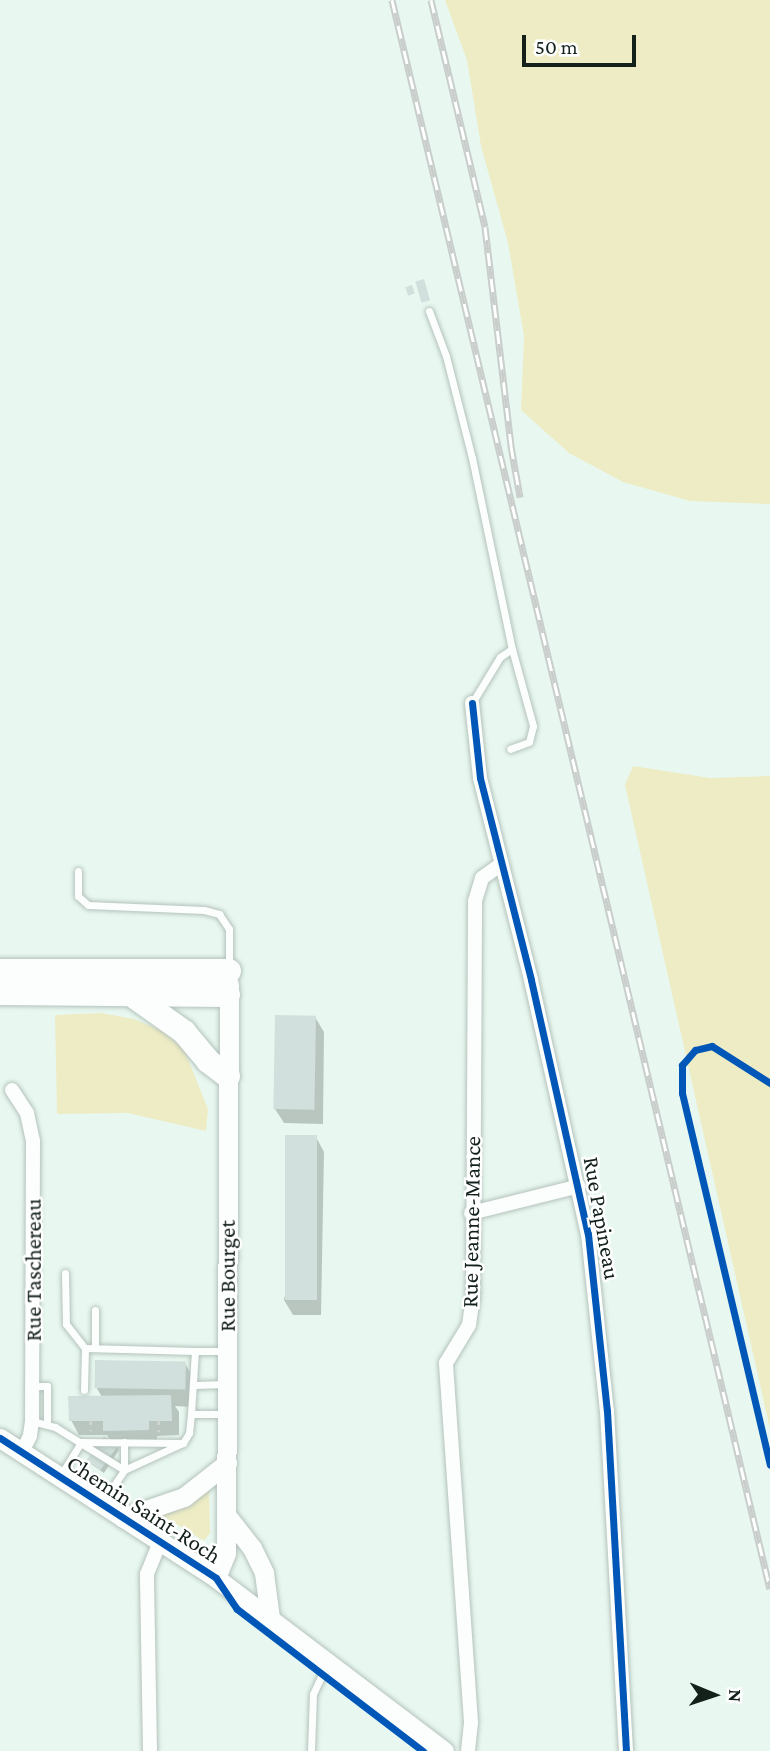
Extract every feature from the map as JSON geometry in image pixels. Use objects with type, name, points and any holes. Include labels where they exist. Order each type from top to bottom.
[{"type":"highway","points":[[0,971],[229,983]]},
{"type":"highway","points":[[0,993],[132,995],[229,983]]},
{"type":"highway","points":[[132,995],[184,1032],[208,1061],[228,1076]]},
{"type":"main road","name":"Rue Bourget","points":[[216,1578],[226,1557],[227,1516],[229,983]]},
{"type":"main road","name":"Chemin Saint-Roch","points":[[0,1438],[216,1578],[444,1751]]},
{"type":"main road","points":[[123,1518],[184,1497],[227,1463]]},
{"type":"main road","points":[[227,1516],[252,1548],[264,1573],[270,1618]]},
{"type":"street","name":"Rue Papineau","points":[[472,703],[476,757],[579,1186],[600,1335],[626,1751]]},
{"type":"street","name":"Rue Jeanne-Mance","points":[[468,1751],[471,1722],[446,1363],[462,1338],[471,1313],[475,901],[482,878],[500,864]]},
{"type":"street","name":"Rue Taschereau","points":[[12,1090],[27,1113],[33,1141],[33,1386],[40,1422],[22,1452]]},
{"type":"street","points":[[471,1213],[579,1186]]},
{"type":"street","points":[[150,1751],[147,1574],[160,1542]]},
{"type":"lane","points":[[429,311],[446,356],[472,458],[512,649],[533,726],[528,742],[510,749]]},
{"type":"lane","points":[[472,703],[500,657],[512,649]]},
{"type":"lane","points":[[78,871],[78,896],[88,905],[204,910],[219,914],[229,929],[229,983]]},
{"type":"lane","points":[[65,1273],[66,1324],[85,1348],[84,1390]]},
{"type":"lane","points":[[95,1310],[95,1349]]},
{"type":"lane","points":[[85,1348],[227,1351]]},
{"type":"lane","points":[[101,1504],[124,1470],[183,1443],[189,1433],[195,1385],[195,1351]]},
{"type":"lane","points":[[195,1385],[227,1384]]},
{"type":"lane","points":[[191,1415],[227,1414]]},
{"type":"lane","points":[[40,1422],[81,1442],[124,1470]]},
{"type":"lane","points":[[81,1442],[183,1443]]},
{"type":"lane","points":[[60,1476],[81,1442]]},
{"type":"lane","points":[[124,1442],[124,1470]]},
{"type":"lane","points":[[311,1751],[313,1695],[328,1663]]},
{"type":"green space","points":[[445,0],[770,0],[770,504],[690,501],[623,482],[569,453],[521,410],[524,336],[508,243],[481,146],[467,60]]},
{"type":"green space","points":[[633,766],[710,778],[770,776],[770,1429],[625,785]]},
{"type":"green space","points":[[101,1013],[134,1019],[162,1031],[184,1049],[208,1109],[206,1131],[128,1113],[57,1114],[55,1015]]},
{"type":"green space","points":[[209,1488],[210,1533],[204,1541],[160,1514]]},
{"type":"building","points":[[424,279],[430,300],[421,303],[415,281]]},
{"type":"building","points":[[412,285],[415,294],[408,296],[405,287]]},
{"type":"building","points":[[275,1015],[316,1016],[314,1110],[273,1109]]},
{"type":"building","points":[[285,1135],[317,1135],[317,1300],[285,1300]]},
{"type":"building","points":[[95,1360],[186,1362],[185,1390],[95,1388]]},
{"type":"building","points":[[171,1395],[172,1421],[149,1421],[149,1430],[103,1431],[103,1421],[69,1421],[68,1396]]},
{"type":"building","points":[[104,1436],[118,1446],[100,1470],[86,1460]]},
{"type":"railway","points":[[392,0],[770,1589]]},
{"type":"railway","points":[[431,0],[485,227],[511,446],[520,497]]},
{"type":"cycle path","points":[[472,703],[480,778],[531,980],[588,1234],[607,1411],[626,1751]]},
{"type":"cycle path","points":[[770,1083],[712,1046],[695,1050],[682,1065],[682,1093],[770,1465]]},
{"type":"cycle path","points":[[0,1438],[216,1578],[237,1609],[423,1751]]}]
